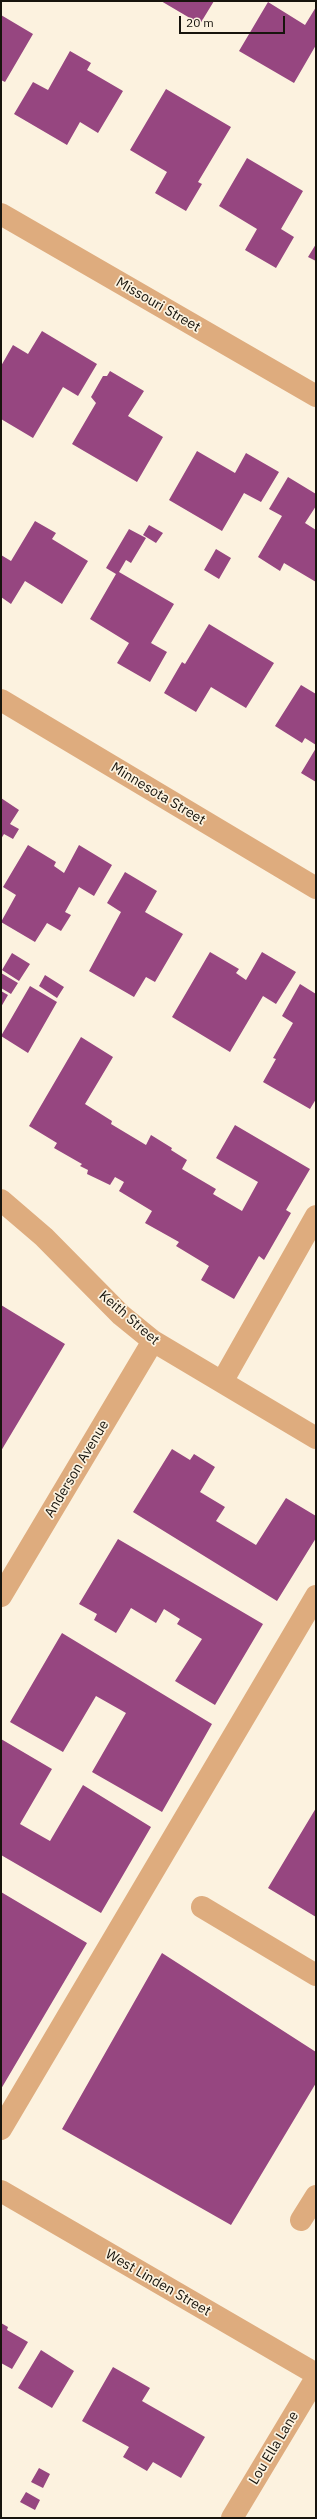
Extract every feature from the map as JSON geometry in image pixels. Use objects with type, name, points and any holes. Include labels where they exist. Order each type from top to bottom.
[{"type":"street","name":"Missouri Street","points":[[1,214],[316,396]]},
{"type":"street","name":"Minnesota Street","points":[[1,700],[316,888]]},
{"type":"street","name":"Keith Street","points":[[1,1200],[44,1237],[121,1315],[153,1342],[316,1438]]},
{"type":"street","points":[[222,1382],[316,1216]]},
{"type":"street","name":"Anderson Avenue","points":[[1,1596],[153,1342]]},
{"type":"street","points":[[1,2129],[316,1596]]},
{"type":"street","points":[[202,1907],[316,1975]]},
{"type":"street","name":"West Linden Street","points":[[1,2192],[316,2374]]},
{"type":"street","points":[[301,2220],[316,2196]]},
{"type":"street","name":"Lou Ella Lane","points":[[232,2518],[316,2378]]},
{"type":"building","points":[[161,1],[214,1],[200,24]]},
{"type":"building","points":[[268,2],[305,25],[316,7],[316,45],[294,83],[239,51]]},
{"type":"building","points":[[1,15],[33,34],[5,82],[1,80]]},
{"type":"building","points":[[70,51],[91,63],[87,70],[123,91],[98,133],[80,122],[67,145],[14,114],[33,82],[48,90]]},
{"type":"building","points":[[166,89],[231,127],[198,182],[202,184],[186,211],[155,193],[167,172],[130,150]]},
{"type":"building","points":[[247,158],[303,191],[281,229],[294,237],[276,268],[245,250],[257,229],[219,206]]},
{"type":"building","points":[[316,244],[316,261],[308,257]]},
{"type":"building","points":[[42,331],[97,364],[78,396],[63,387],[33,438],[1,419],[1,366],[13,345],[28,354]]},
{"type":"building","points":[[110,371],[144,391],[128,416],[163,437],[137,482],[72,444],[96,403],[91,397],[103,376],[107,376]]},
{"type":"building","points":[[197,451],[235,473],[246,453],[279,472],[261,502],[244,493],[222,531],[169,500]]},
{"type":"building","points":[[288,477],[316,494],[316,506],[305,523],[316,530],[316,582],[284,563],[280,571],[258,557],[282,516],[269,509]]},
{"type":"building","points":[[35,521],[56,533],[52,539],[88,561],[62,604],[25,581],[11,604],[1,597],[1,555],[11,561]]},
{"type":"building","points":[[149,525],[163,533],[156,543],[143,535]]},
{"type":"building","points":[[129,529],[146,538],[131,563],[126,560],[119,572],[174,604],[151,643],[167,652],[150,682],[117,663],[129,643],[90,619],[116,574],[106,568]]},
{"type":"building","points":[[216,549],[231,558],[219,579],[204,570]]},
{"type":"building","points":[[209,624],[274,663],[246,708],[211,687],[196,712],[164,693],[182,662],[185,664]]},
{"type":"building","points":[[301,685],[316,694],[316,745],[305,738],[302,743],[275,726]]},
{"type":"building","points":[[316,748],[316,782],[301,773]]},
{"type":"building","points":[[1,798],[19,810],[10,824],[19,829],[13,839],[4,834],[1,839]]},
{"type":"building","points":[[28,845],[56,862],[54,866],[64,873],[79,845],[112,865],[94,896],[79,887],[65,912],[71,915],[61,931],[47,923],[35,942],[1,922],[16,895],[3,887]]},
{"type":"building","points":[[125,872],[157,891],[145,912],[183,934],[155,982],[146,977],[134,997],[89,971],[121,912],[107,903]]},
{"type":"building","points":[[210,952],[239,969],[236,973],[246,980],[262,952],[296,972],[276,1004],[263,996],[230,1052],[172,1017]]},
{"type":"building","points":[[12,953],[30,964],[19,981],[2,970]]},
{"type":"building","points":[[1,973],[18,983],[11,994],[1,988]]},
{"type":"building","points":[[45,975],[64,987],[57,998],[39,986]]},
{"type":"building","points":[[300,984],[316,994],[316,1099],[310,1109],[263,1082],[276,1059],[273,1058],[293,1023],[282,1016]]},
{"type":"building","points":[[30,986],[57,1002],[28,1053],[1,1036]]},
{"type":"building","points":[[1,991],[8,995],[1,1007]]},
{"type":"building","points":[[81,1037],[113,1057],[85,1104],[112,1121],[111,1124],[146,1145],[151,1135],[172,1148],[171,1150],[187,1160],[182,1169],[216,1189],[213,1194],[242,1211],[258,1182],[216,1158],[235,1125],[310,1169],[286,1210],[291,1213],[264,1260],[259,1256],[234,1299],[201,1280],[209,1266],[176,1246],[179,1242],[145,1223],[152,1211],[119,1191],[124,1182],[115,1177],[110,1185],[87,1174],[88,1170],[80,1166],[82,1164],[54,1148],[57,1143],[29,1126]]},
{"type":"building","points":[[1,1305],[65,1344],[1,1451]]},
{"type":"building","points":[[172,1449],[190,1460],[194,1454],[215,1467],[200,1492],[225,1507],[216,1521],[256,1545],[286,1498],[316,1516],[316,1538],[277,1601],[133,1512]]},
{"type":"building","points":[[118,1539],[263,1624],[215,1705],[175,1681],[202,1639],[177,1624],[180,1619],[164,1609],[156,1623],[131,1608],[116,1633],[94,1620],[97,1614],[79,1604]]},
{"type":"building","points":[[62,1633],[212,1724],[162,1812],[92,1772],[126,1713],[96,1696],[63,1752],[10,1722]]},
{"type":"building","points":[[1,1739],[52,1769],[20,1824],[50,1841],[83,1785],[151,1827],[101,1913],[1,1855]]},
{"type":"building","points":[[316,1808],[316,1917],[268,1888]]},
{"type":"building","points":[[1,1892],[87,1943],[1,2089]]},
{"type":"building","points":[[162,1953],[316,2052],[316,2083],[231,2225],[62,2129]]},
{"type":"building","points":[[1,2323],[8,2327],[7,2330],[28,2342],[12,2369],[1,2363]]},
{"type":"building","points":[[41,2350],[74,2371],[52,2408],[18,2388]]},
{"type":"building","points":[[113,2367],[150,2388],[142,2401],[205,2437],[181,2478],[153,2462],[147,2471],[123,2457],[129,2447],[82,2421]]},
{"type":"building","points":[[39,2468],[50,2474],[43,2488],[31,2482]]},
{"type":"building","points":[[26,2492],[40,2500],[35,2510],[20,2502]]}]
